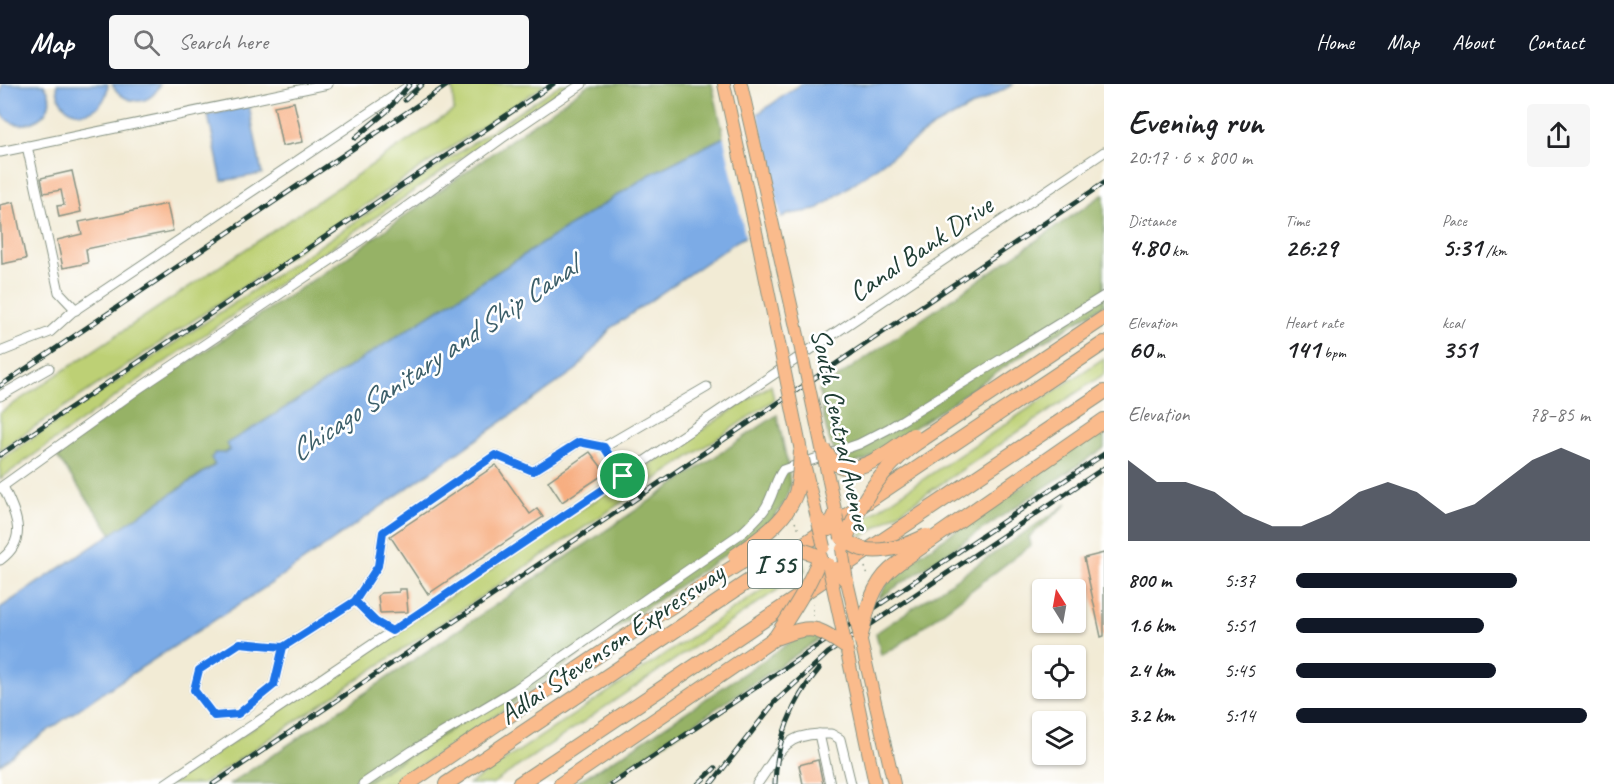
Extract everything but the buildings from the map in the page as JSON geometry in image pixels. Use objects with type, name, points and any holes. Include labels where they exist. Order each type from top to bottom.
[{"type":"highway","points":[[775,638],[813,577],[843,543],[855,515],[879,477],[916,439],[952,411],[997,388],[1104,318]]},
{"type":"highway","name":"Adlai Stevenson Expressway","points":[[446,784],[1104,343]]},
{"type":"highway","name":"I 55","points":[[519,784],[1104,392]]},
{"type":"highway","points":[[860,639],[870,601],[879,583],[890,570],[928,539],[1104,420]]},
{"type":"highway","points":[[824,450],[834,463],[842,467],[853,468],[865,466],[916,439]]},
{"type":"highway","points":[[408,784],[737,559],[772,529],[786,513],[797,491],[801,451]]},
{"type":"highway","points":[[836,513],[829,530],[827,559],[840,582]]},
{"type":"highway","points":[[817,519],[843,543],[862,549],[897,547],[928,539]]},
{"type":"highway","points":[[737,559],[781,547],[804,550],[827,559]]},
{"type":"highway","points":[[561,784],[775,638],[805,629],[814,629],[825,632],[846,647]]},
{"type":"main road","name":"South Central Avenue","points":[[724,84],[801,451],[827,559]]},
{"type":"main road","name":"South Central Avenue","points":[[741,84],[843,543],[840,582],[846,647],[875,784]]},
{"type":"main road","name":"South Central Avenue","points":[[840,582],[860,639],[894,784]]},
{"type":"lane","points":[[0,152],[328,84]]},
{"type":"lane","points":[[0,352],[50,332],[76,309],[412,84]]},
{"type":"lane","points":[[0,560],[13,548],[18,531],[16,517],[1,487],[138,389],[359,241],[502,138],[582,84]]},
{"type":"lane","points":[[27,146],[59,292],[76,309]]},
{"type":"lane","name":"Canal Bank Drive","points":[[165,784],[1104,152]]},
{"type":"lane","points":[[363,784],[412,751],[516,689],[743,532],[764,510],[773,494],[777,478],[783,470],[859,444],[888,429],[1104,296]]},
{"type":"lane","points":[[0,396],[49,368]]},
{"type":"lane","points":[[283,647],[274,685],[238,714],[214,716],[194,690],[199,670],[240,643],[283,647],[355,601],[378,566],[383,532],[495,455],[533,471],[579,442],[604,447],[707,387]]},
{"type":"lane","points":[[604,447],[623,476]]},
{"type":"lane","points":[[355,601],[376,622],[392,631]]},
{"type":"lane","points":[[757,784],[782,748],[793,738],[804,734],[831,734],[840,738],[850,784]]},
{"type":"lane","points":[[819,734],[830,784]]},
{"type":"path","points":[[851,482],[849,495],[852,504]]},
{"type":"path","points":[[793,519],[800,532]]},
{"type":"path","points":[[864,564],[867,574],[872,578]]},
{"type":"path","points":[[813,604],[813,616]]},
{"type":"green space","points":[[452,84],[546,84],[0,450],[0,413],[454,110]]},
{"type":"green space","points":[[561,84],[569,84],[133,384],[0,479],[0,460]]},
{"type":"green space","points":[[589,84],[712,84],[724,137],[649,175],[228,443],[230,449],[225,453],[215,453],[215,464],[112,534],[55,454],[165,377],[339,263]]},
{"type":"green space","points":[[1104,194],[1104,305],[1033,348],[866,460],[848,462],[837,455],[826,428],[819,390]]},
{"type":"green space","points":[[1104,358],[1104,374],[862,537],[859,524],[861,521]]},
{"type":"green space","points":[[771,385],[774,400],[202,784],[170,784],[545,533]]},
{"type":"green space","points":[[777,415],[790,486],[785,502],[771,522],[609,633],[511,705],[504,697],[363,784],[230,784]]},
{"type":"green space","points":[[1104,425],[1104,448],[878,599],[891,577],[904,565],[1026,484]]},
{"type":"green space","points":[[1067,504],[1029,537],[1031,545],[899,645],[881,655],[876,633]]},
{"type":"green space","points":[[803,563],[805,571],[492,784],[469,784]]},
{"type":"green space","points":[[805,635],[821,638],[604,784],[573,784],[628,751],[798,637]]},
{"type":"green space","points":[[504,697],[511,705],[393,784],[363,784]]},
{"type":"water","points":[[3,84],[44,84],[50,97],[48,108],[42,117],[21,124],[11,122],[3,115],[0,102]]},
{"type":"water","points":[[57,84],[108,84],[105,97],[99,106],[81,113],[64,106],[59,97]]},
{"type":"water","points":[[112,84],[160,84],[150,97],[136,101],[122,96]]},
{"type":"water","name":"Chicago Sanitary and Ship Canal","points":[[801,84],[1014,84],[933,127],[816,210],[789,214],[737,241],[611,328],[577,369],[272,583],[99,695],[0,764],[0,608],[215,465],[211,458],[215,453],[225,453],[230,450],[227,443],[649,175],[724,137]]},
{"type":"water","points":[[249,106],[262,174],[222,181],[208,115]]},
{"type":"pier","points":[[757,111],[782,222],[746,240],[723,134]]},
{"type":"railway","points":[[355,138],[387,111],[410,84]]},
{"type":"railway","points":[[405,100],[422,84]]},
{"type":"railway","points":[[0,386],[449,84]]},
{"type":"railway","points":[[0,455],[553,84]]},
{"type":"railway","points":[[213,784],[1104,183]]},
{"type":"railway","points":[[612,784],[1104,454]]},
{"type":"railway","points":[[711,784],[775,702],[828,653],[1104,468]]},
{"type":"railway","points":[[775,784],[778,753],[787,723],[801,694],[819,669]]},
{"type":"railway","points":[[698,784],[715,768]]},
{"type":"route","points":[[623,476],[392,631],[376,622],[355,601],[283,647],[274,685],[238,714],[214,716],[194,690],[199,670],[240,643],[283,647],[355,601],[378,566],[383,532],[495,455],[533,471],[579,442],[604,447],[623,476]]}]
